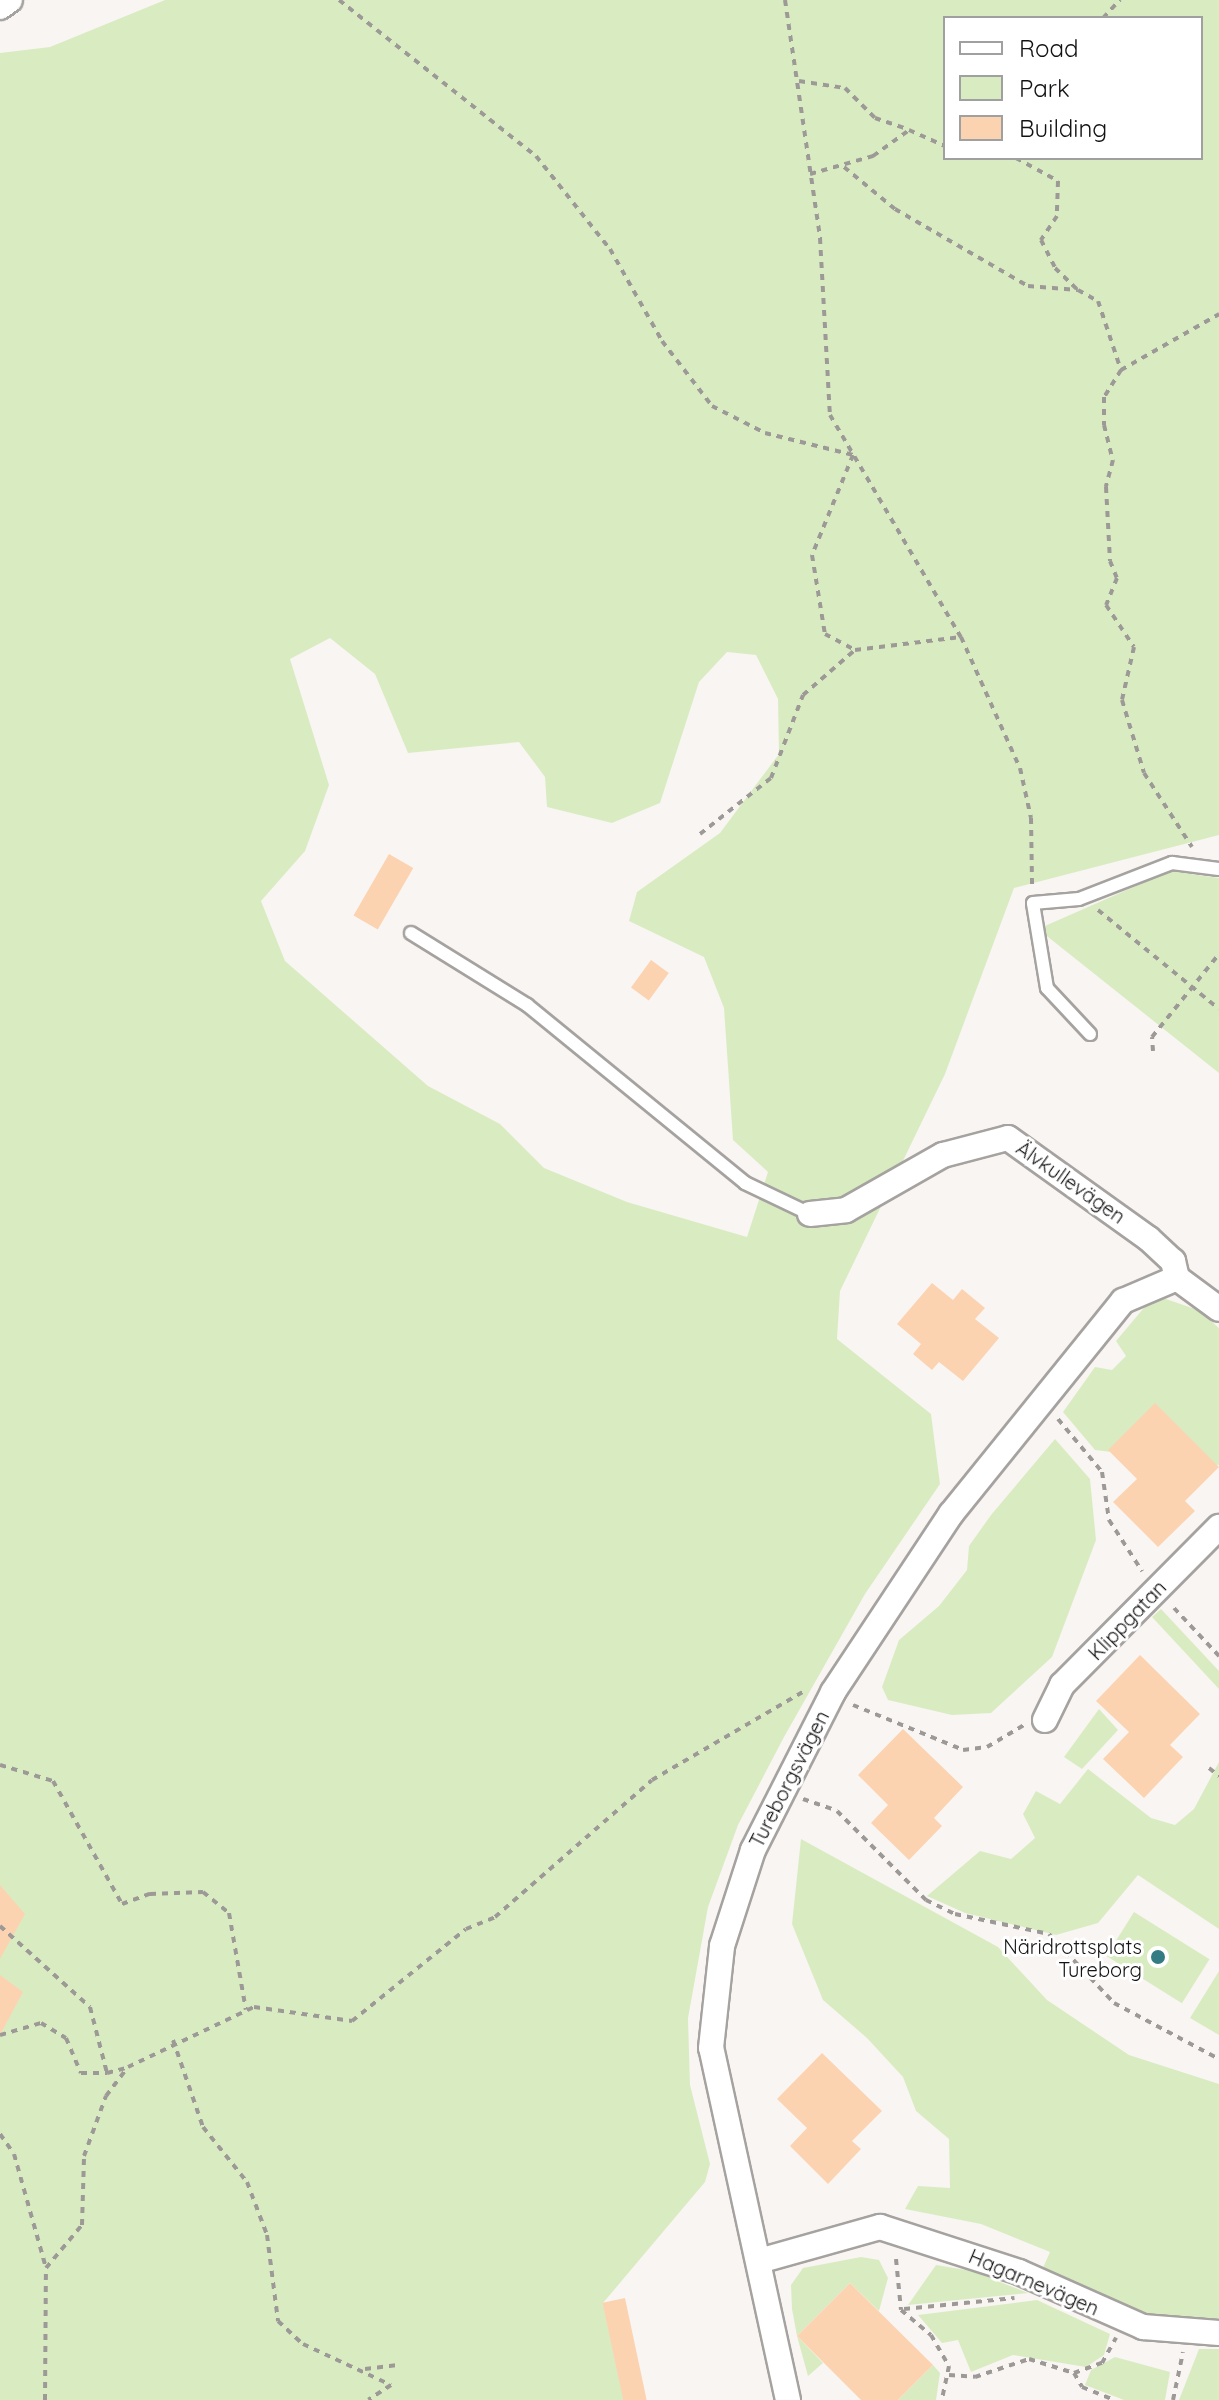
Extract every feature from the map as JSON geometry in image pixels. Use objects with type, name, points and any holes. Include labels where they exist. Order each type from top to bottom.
[{"type":"street","points":[[0,7],[10,0]]},
{"type":"street","name":"Älvkullevägen","points":[[810,1214],[846,1210],[943,1155],[1008,1138],[1149,1239],[1173,1261],[1177,1278]]},
{"type":"street","points":[[1177,1278],[1219,1309]]},
{"type":"street","name":"Tureborgsvägen","points":[[788,2400],[759,2261],[717,2093],[716,1990],[753,1850],[951,1514],[1123,1301],[1177,1278]]},
{"type":"street","name":"Klippgatan","points":[[1038,1720],[1062,1685],[1219,1527]]},
{"type":"street","name":"Hagarnevägen","points":[[759,2261],[880,2227],[1019,2272],[1143,2327],[1219,2333]]},
{"type":"lane","points":[[1090,1034],[1047,988],[1033,903],[1079,899],[1172,863],[1219,869]]},
{"type":"lane","points":[[411,933],[527,1005],[745,1183],[810,1214]]},
{"type":"path","points":[[339,0],[536,156],[610,249],[662,341],[712,406],[765,433],[853,455]]},
{"type":"path","points":[[785,0],[799,81],[830,415],[961,637],[1020,768],[1031,818],[1033,903]]},
{"type":"path","points":[[1105,16],[1120,0]]},
{"type":"path","points":[[799,81],[845,88],[875,118],[943,145]]},
{"type":"path","points":[[809,174],[844,167],[909,130]]},
{"type":"path","points":[[1020,160],[1058,181],[1057,216],[1041,240],[1055,268],[1078,290],[1098,301],[1121,370]]},
{"type":"path","points":[[844,167],[895,209],[1028,286],[1078,290]]},
{"type":"path","points":[[1196,851],[1139,760],[1122,700],[1134,647],[1106,605],[1117,578],[1110,561],[1106,487],[1113,460],[1104,397],[1121,370],[1219,314]]},
{"type":"path","points":[[853,455],[812,555],[825,634],[855,650]]},
{"type":"path","points":[[700,834],[771,778],[803,695],[855,650],[961,637]]},
{"type":"path","points":[[1096,908],[1219,1009]]},
{"type":"path","points":[[1153,1051],[1152,1037],[1219,954]]},
{"type":"path","points":[[1049,1417],[1052,1412],[1102,1472],[1109,1520],[1156,1590],[1219,1656]]},
{"type":"path","points":[[0,2035],[41,2023],[66,2038],[81,2073],[107,2073],[128,2067],[173,2040],[207,2029],[246,2010],[352,2021],[466,1929],[495,1917],[652,1780],[760,1711],[806,1690],[842,1698],[963,1750],[987,1747],[1038,1720]]},
{"type":"path","points":[[842,1698],[857,1692]]},
{"type":"path","points":[[842,1698],[843,1717]]},
{"type":"path","points":[[0,1765],[53,1781],[122,1904],[150,1894],[203,1892],[229,1913],[246,2010]]},
{"type":"path","points":[[1209,1768],[1219,1776]]},
{"type":"path","points":[[795,1805],[806,1784]]},
{"type":"path","points":[[799,1798],[837,1811],[926,1900],[955,1914],[1049,1934],[1114,2003],[1219,2059]]},
{"type":"path","points":[[0,1926],[90,2007],[107,2073]]},
{"type":"path","points":[[173,2040],[203,2127],[247,2182],[267,2235],[278,2321],[303,2344],[391,2385],[368,2400]]},
{"type":"path","points":[[46,2268],[82,2225],[84,2156],[106,2096],[128,2067]]},
{"type":"path","points":[[0,2134],[14,2154],[46,2268],[45,2400]]},
{"type":"path","points":[[896,2252],[901,2310],[944,2353],[949,2375],[942,2400]]},
{"type":"path","points":[[901,2310],[1026,2297]]},
{"type":"path","points":[[949,2375],[975,2377],[1029,2359],[1074,2373],[1110,2356],[1117,2331]]},
{"type":"path","points":[[1173,2400],[1185,2346]]},
{"type":"path","points":[[362,2370],[400,2365]]},
{"type":"path","points":[[1074,2373],[1082,2387],[1115,2400]]},
{"type":"green space","points":[[165,0],[1219,0],[1219,835],[1014,888],[945,1074],[840,1291],[837,1339],[931,1414],[940,1484],[865,1594],[784,1737],[738,1825],[708,1907],[688,2018],[690,2085],[710,2164],[705,2182],[603,2303],[624,2400],[0,2400],[0,53],[50,47]],"holes":[[[330,638],[375,674],[408,753],[519,742],[545,777],[547,807],[612,823],[660,803],[699,682],[727,652],[756,655],[778,699],[779,754],[720,833],[637,892],[629,921],[704,957],[724,1008],[733,1140],[768,1172],[747,1237],[627,1202],[544,1168],[500,1124],[428,1086],[285,961],[261,901],[305,851],[329,785],[290,659]]]},
{"type":"green space","points":[[1170,871],[1219,878],[1219,1073],[1038,929]]},
{"type":"green space","points":[[1163,1298],[1198,1310],[1219,1328],[1219,1465],[1095,1450],[1063,1412],[1095,1367],[1112,1370],[1126,1356],[1116,1341],[1148,1303]]},
{"type":"green space","points":[[1055,1439],[1090,1479],[1096,1540],[1052,1657],[991,1713],[952,1715],[888,1700],[882,1687],[899,1640],[939,1606],[967,1570],[969,1546]]},
{"type":"green space","points":[[1161,1609],[1219,1671],[1219,1689],[1152,1617]]},
{"type":"green space","points":[[1099,1709],[1118,1730],[1082,1769],[1064,1757]]},
{"type":"green space","points":[[1219,1762],[1219,1929],[1138,1875],[1098,1923],[1056,1935],[965,1913],[927,1896],[980,1851],[1011,1859],[1035,1838],[1023,1814],[1036,1791],[1060,1804],[1088,1769],[1151,1818],[1175,1825],[1194,1809]]},
{"type":"green space","points":[[801,1839],[998,1947],[1047,2000],[1129,2055],[1219,2084],[1219,2319],[1140,2315],[1042,2270],[1050,2252],[981,2224],[905,2209],[918,2186],[950,2188],[949,2139],[916,2111],[903,2077],[867,2038],[823,2000],[792,1924]]},
{"type":"green space","name":"Näridrottsplats Tureborg","points":[[1134,1912],[1209,1959],[1182,2003],[1106,1956]]},
{"type":"green space","points":[[1219,1971],[1219,2035],[1190,2018]]},
{"type":"green space","points":[[861,2257],[879,2260],[888,2278],[879,2311],[850,2283],[797,2336],[791,2285],[803,2268]]},
{"type":"green space","points":[[936,2265],[972,2271],[1028,2293],[908,2305]]},
{"type":"green space","points":[[1037,2300],[1110,2334],[1104,2355],[1086,2367],[1013,2355],[971,2372],[958,2340],[942,2343],[918,2315]]},
{"type":"green space","points":[[797,2336],[823,2363],[808,2376]]},
{"type":"green space","points":[[1199,2349],[1219,2349],[1219,2400],[1179,2400]]},
{"type":"green space","points":[[1115,2357],[1170,2372],[1165,2400],[1124,2400],[1085,2385],[1091,2370]]},
{"type":"green space","points":[[933,2365],[940,2373],[936,2400],[898,2400]]},
{"type":"building","points":[[389,854],[413,868],[378,929],[354,915]]},
{"type":"building","points":[[651,960],[669,973],[649,1000],[631,988]]},
{"type":"building","points":[[932,1283],[953,1300],[962,1289],[985,1308],[975,1319],[999,1338],[963,1381],[939,1362],[932,1370],[913,1354],[921,1344],[897,1324]]},
{"type":"building","points":[[1155,1403],[1219,1467],[1185,1501],[1195,1511],[1158,1547],[1113,1502],[1137,1479],[1108,1450]]},
{"type":"building","points":[[1140,1655],[1200,1714],[1170,1745],[1183,1757],[1144,1798],[1103,1759],[1129,1732],[1096,1701]]},
{"type":"building","points":[[903,1729],[963,1787],[934,1818],[942,1826],[909,1860],[871,1823],[888,1805],[858,1775]]},
{"type":"building","points":[[0,1885],[25,1914],[0,1959]]},
{"type":"building","points":[[0,1975],[23,1992],[0,2035]]},
{"type":"building","points":[[822,2053],[882,2111],[852,2141],[861,2149],[828,2184],[790,2146],[807,2128],[777,2099]]},
{"type":"building","points":[[850,2283],[933,2365],[898,2400],[861,2400],[797,2336]]},
{"type":"building","points":[[625,2298],[647,2400],[623,2400],[603,2303]]},
{"type":"place","name":"Näridrottsplats Tureborg","points":[[1158,1957]]}]
